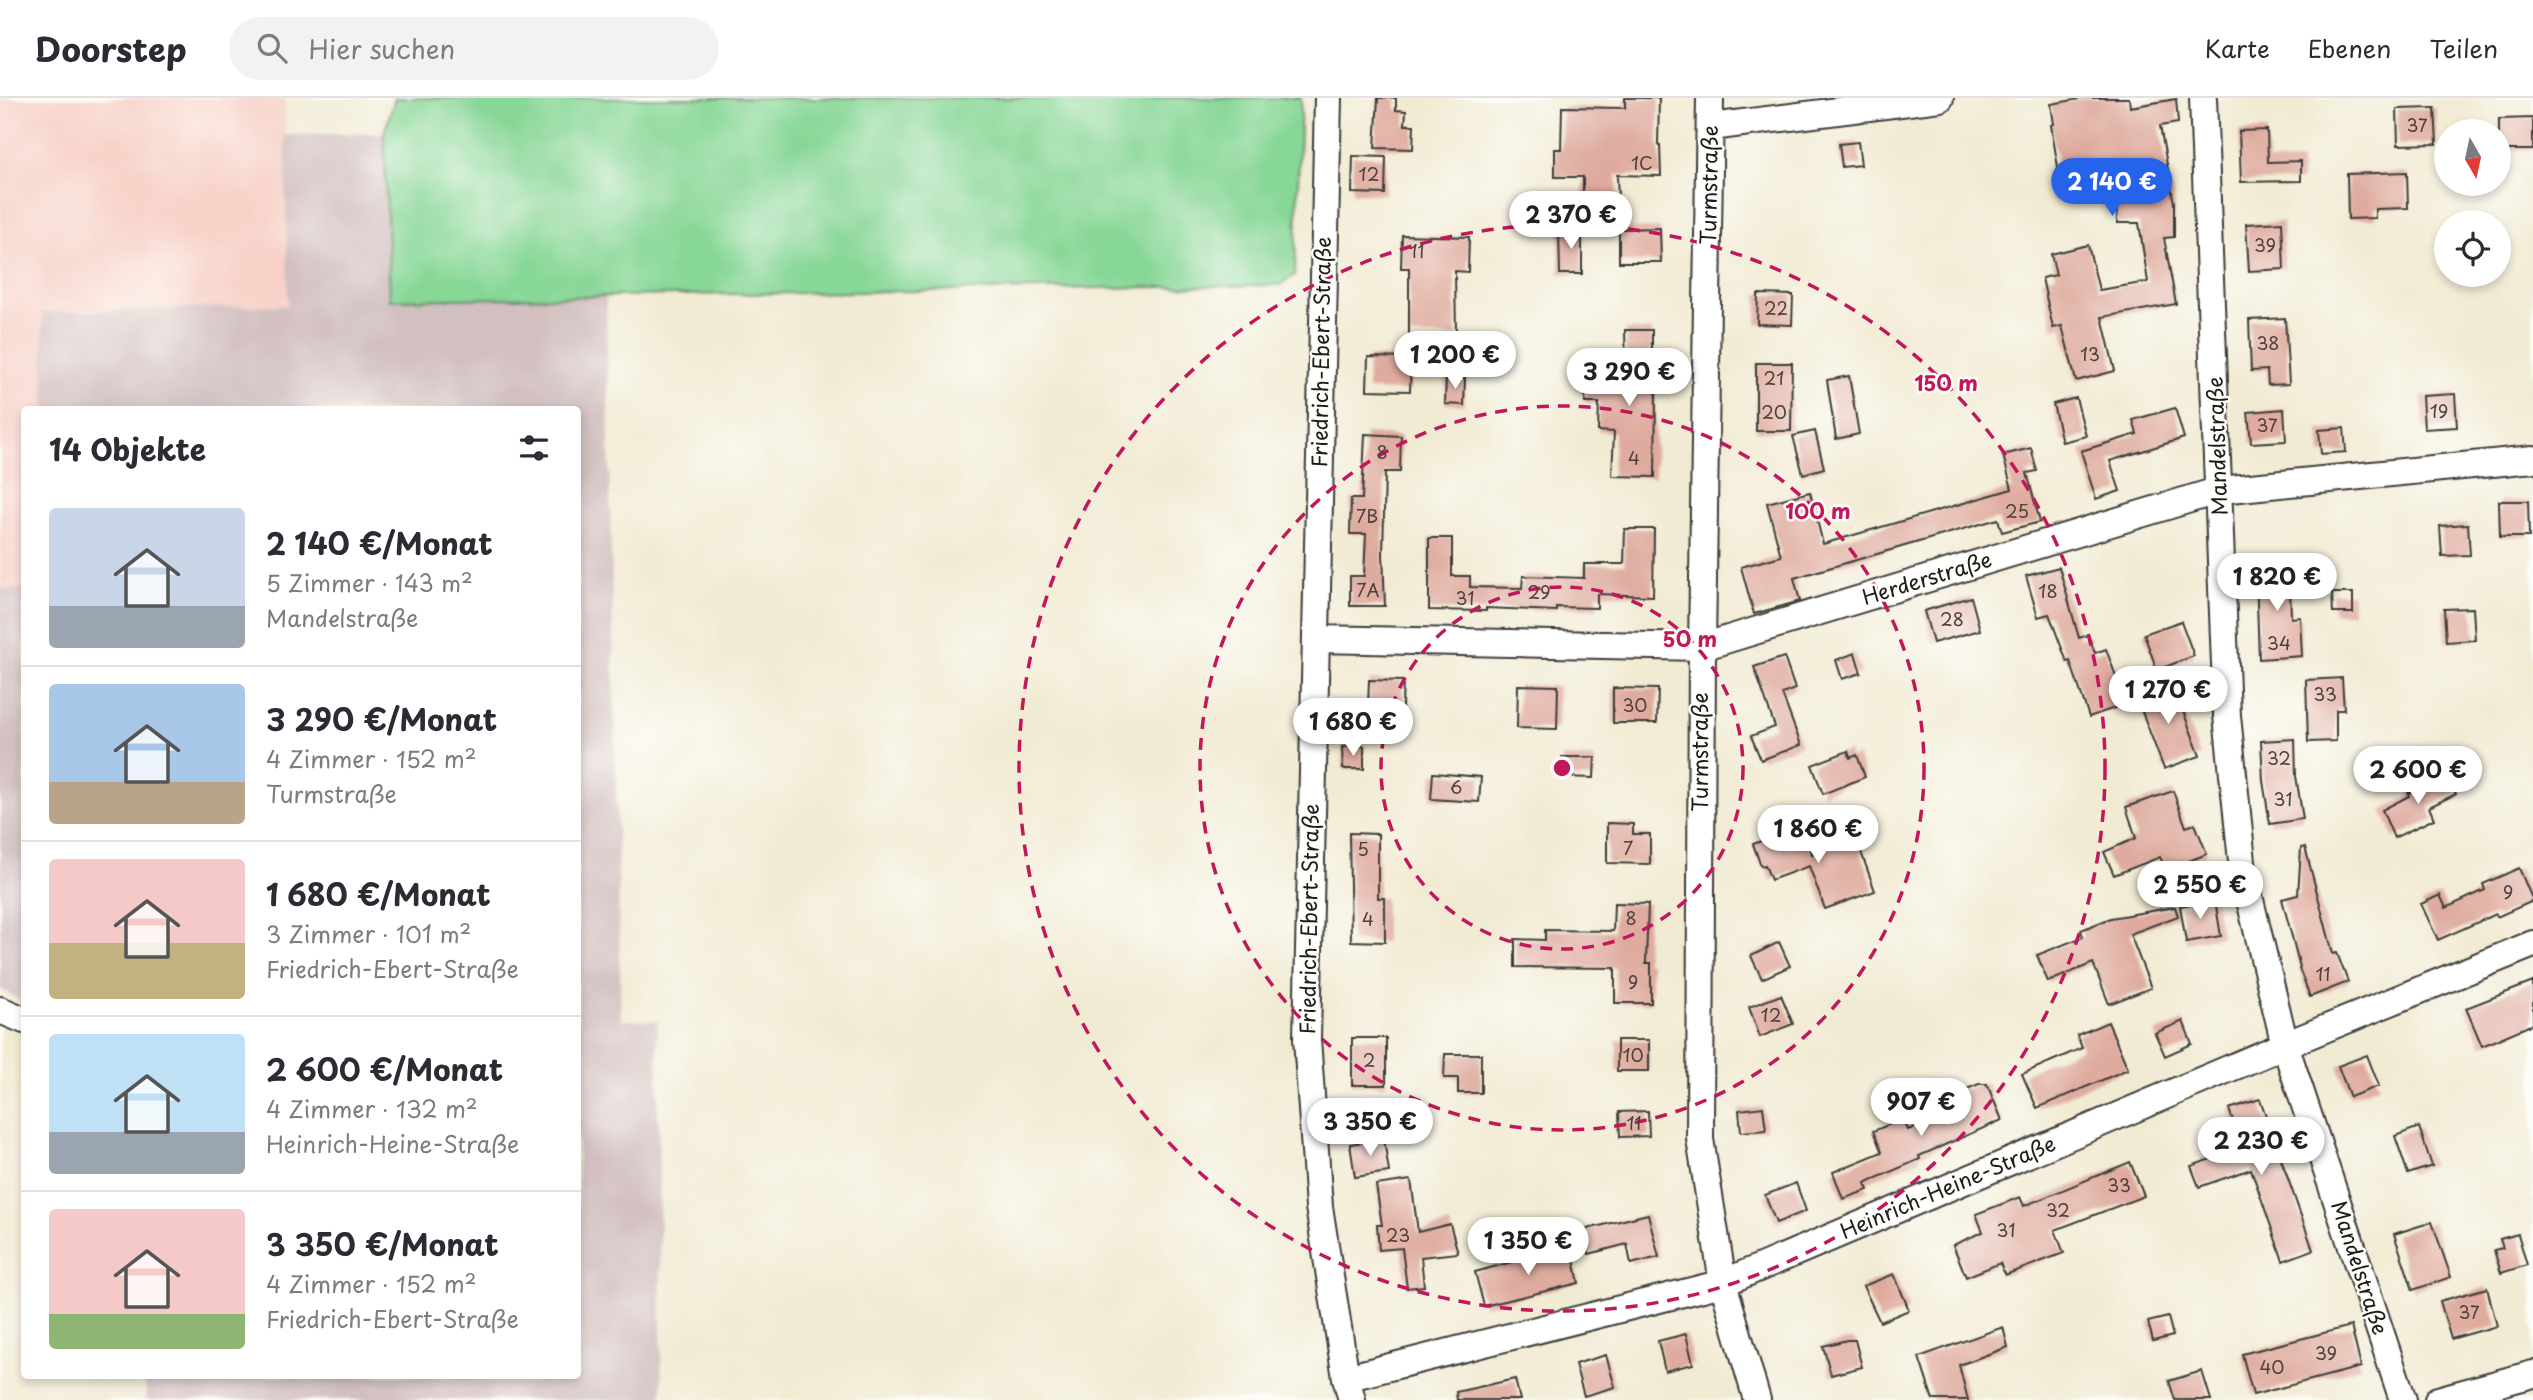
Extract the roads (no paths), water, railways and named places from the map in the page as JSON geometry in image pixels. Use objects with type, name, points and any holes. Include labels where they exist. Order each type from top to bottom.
[{"type":"street","name":"Friedrich-Ebert-Straße","points":[[1328,98],[1307,1039],[1319,1207],[1349,1389]]},
{"type":"street","name":"Turmstraße","points":[[1710,98],[1702,647],[1700,1139],[1723,1283],[1757,1400]]},
{"type":"street","points":[[1711,127],[1940,98]]},
{"type":"street","name":"Mandelstraße","points":[[2203,98],[2227,716],[2243,871],[2285,1045],[2403,1400]]},
{"type":"street","name":"Herderstraße","points":[[1317,639],[1702,647],[2220,490],[2533,459]]},
{"type":"street","name":"Heinrich-Heine-Straße","points":[[1349,1389],[1723,1283],[2285,1045],[2533,944]]},
{"type":"street","points":[[0,1010],[21,1019]]},
{"type":"street","points":[[2438,1400],[2533,1374]]}]
